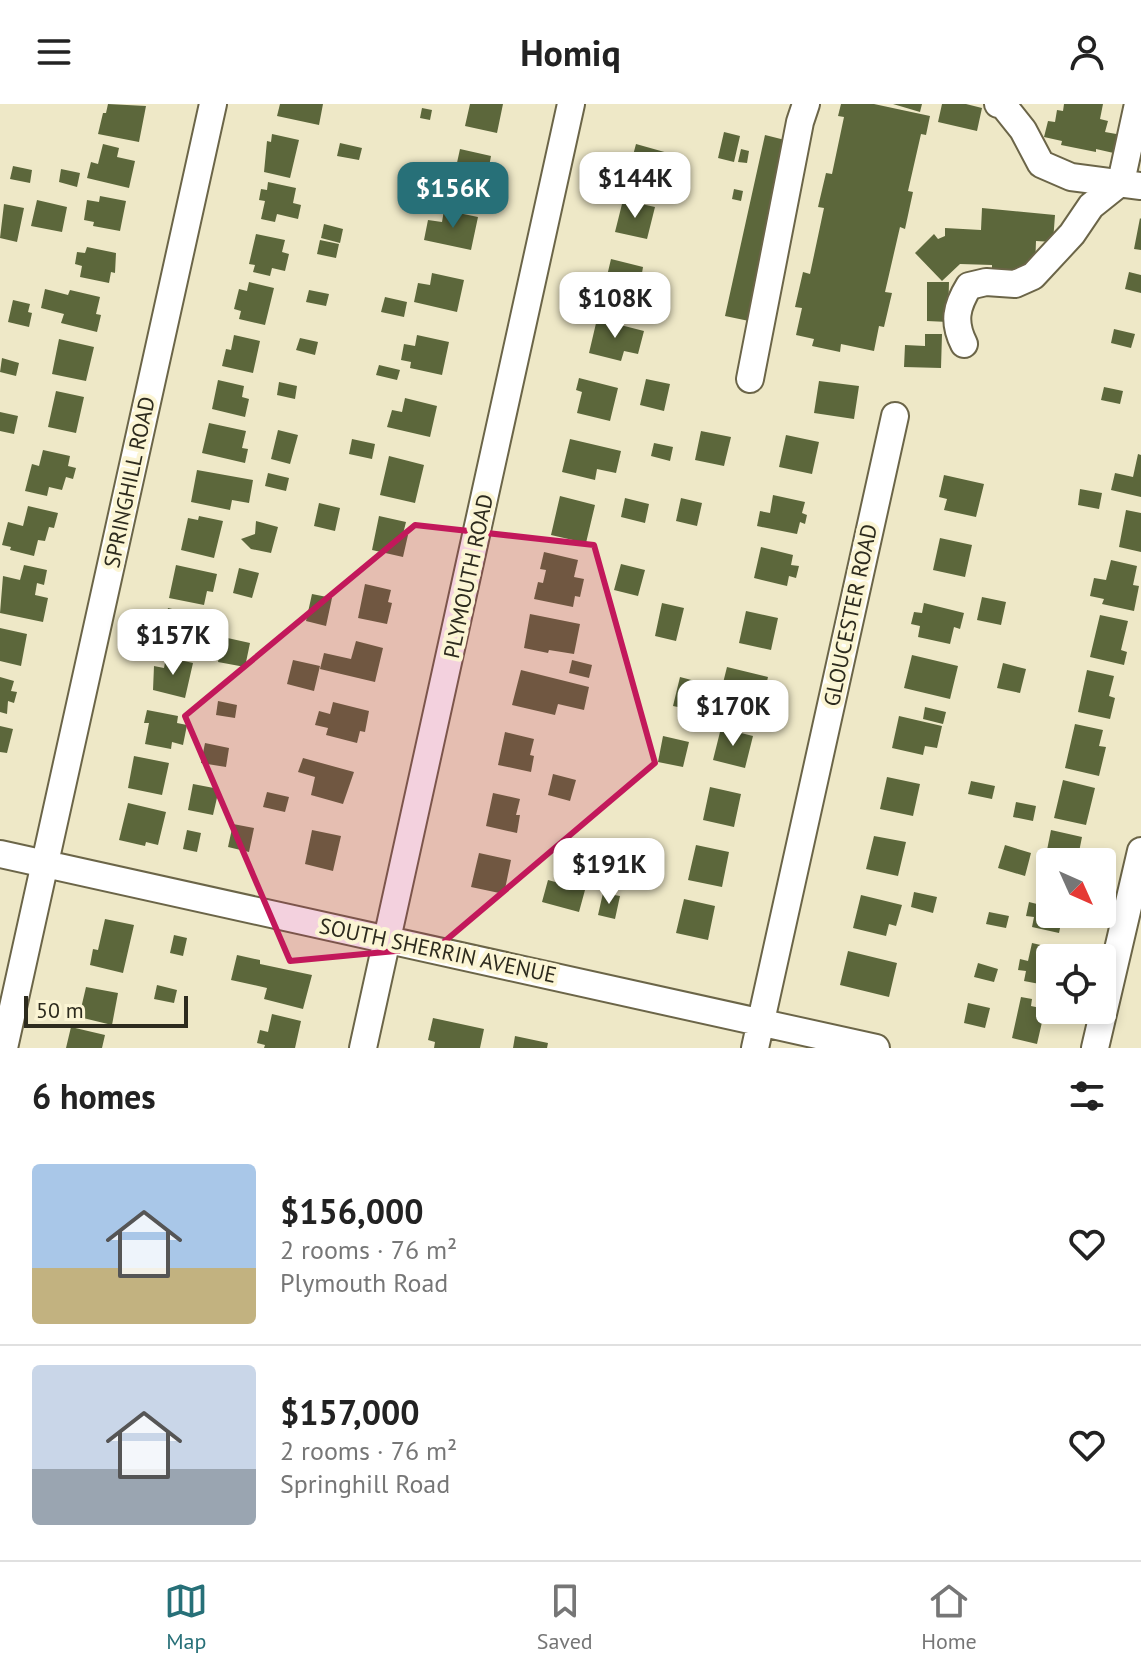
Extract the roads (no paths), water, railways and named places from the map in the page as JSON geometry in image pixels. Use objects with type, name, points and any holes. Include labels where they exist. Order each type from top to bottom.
[{"type":"street","name":"SPRINGHILL ROAD","points":[[4,1048],[213,104]]},
{"type":"street","name":"PLYMOUTH ROAD","points":[[363,1048],[571,104]]},
{"type":"street","points":[[750,379],[806,104]]},
{"type":"street","points":[[998,104],[1003,105],[1023,130],[1041,164],[1071,177],[1131,184]]},
{"type":"street","points":[[1131,184],[1138,104]]},
{"type":"street","points":[[964,344],[957,330],[958,303],[969,286],[986,282],[1015,284],[1033,276],[1072,234],[1091,206],[1131,184]]},
{"type":"street","name":"GLOUCESTER ROAD","points":[[758,1035],[895,416]]},
{"type":"street","points":[[1095,1048],[1141,851]]},
{"type":"street","name":"SOUTH SHERRIN AVENUE","points":[[0,854],[387,938],[758,1035],[876,1048]]}]
